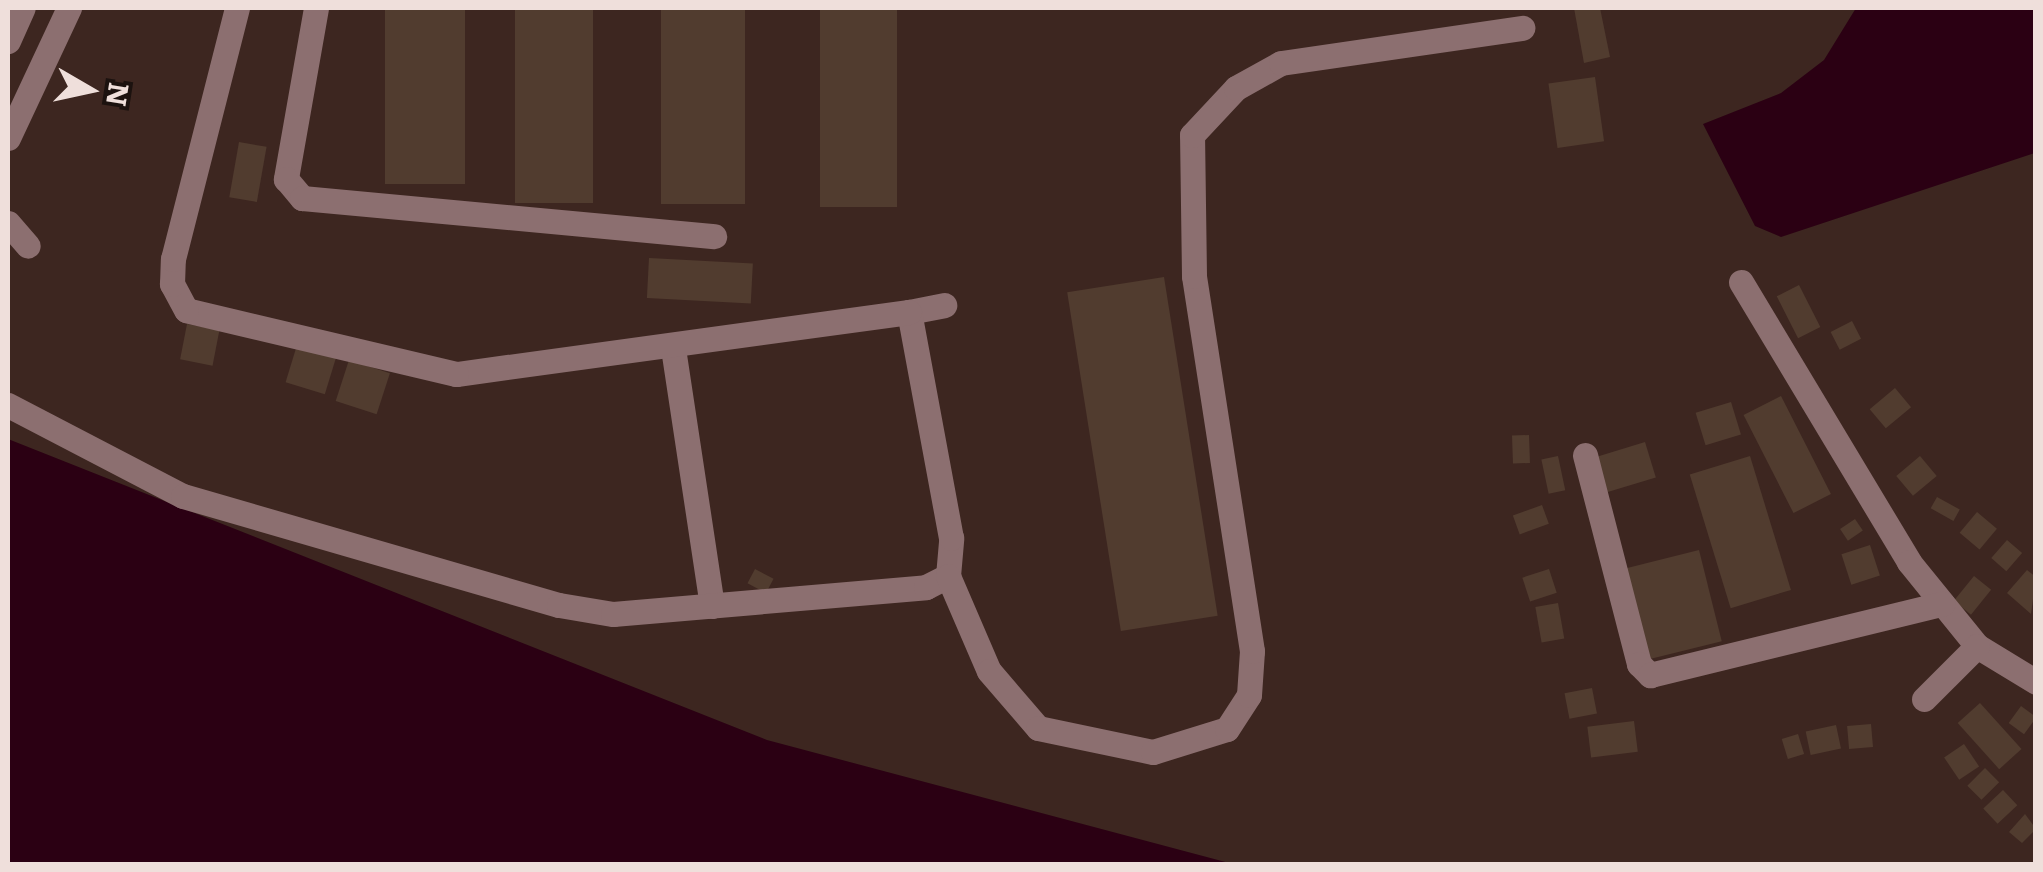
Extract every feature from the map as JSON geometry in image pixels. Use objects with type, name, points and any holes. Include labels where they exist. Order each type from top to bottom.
[{"type":"street","points":[[8,41],[23,8]]},
{"type":"street","points":[[8,138],[69,8]]},
{"type":"street","points":[[238,8],[173,259],[172,284],[186,310],[456,374],[673,348],[944,305]]},
{"type":"street","points":[[316,8],[286,180],[302,198],[714,236]]},
{"type":"street","points":[[909,312],[951,538],[948,576],[989,671],[1038,728],[1152,752],[1226,729],[1250,694],[1252,651],[1194,276],[1192,135],[1236,88],[1281,63],[1522,28]]},
{"type":"street","points":[[8,223],[28,246]]},
{"type":"street","points":[[1741,282],[1823,428],[1942,604],[1977,646],[2036,682]]},
{"type":"street","points":[[673,348],[712,606]]},
{"type":"street","points":[[8,405],[183,496],[269,524],[507,582],[559,604],[613,614],[926,587],[948,576]]},
{"type":"street","points":[[1585,456],[1639,664],[1650,675],[1942,604]]},
{"type":"street","points":[[1924,699],[1977,646]]},
{"type":"shaded area","points":[[1856,8],[2035,8],[2035,153],[1781,237],[1755,226],[1703,124],[1781,93],[1824,60]]},
{"type":"shaded area","points":[[8,439],[767,740],[1233,864],[8,864]]},
{"type":"building","points":[[385,8],[465,8],[465,184],[385,184]]},
{"type":"building","points":[[515,8],[593,8],[593,203],[515,203]]},
{"type":"building","points":[[661,8],[745,8],[745,204],[661,204]]},
{"type":"building","points":[[820,8],[897,8],[897,207],[820,207]]},
{"type":"building","points":[[1574,8],[1600,8],[1610,57],[1584,63]]},
{"type":"building","points":[[1595,77],[1604,141],[1558,148],[1548,84]]},
{"type":"building","points":[[239,142],[267,147],[257,202],[229,197]]},
{"type":"building","points":[[649,258],[753,263],[751,303],[647,298]]},
{"type":"building","points":[[1164,277],[1218,616],[1121,631],[1067,292]]},
{"type":"building","points":[[1799,285],[1820,327],[1798,338],[1777,296]]},
{"type":"building","points":[[1852,321],[1861,339],[1840,350],[1831,332]]},
{"type":"building","points":[[187,324],[219,330],[213,366],[180,359]]},
{"type":"building","points":[[297,345],[336,357],[325,394],[286,382]]},
{"type":"building","points":[[349,360],[390,373],[377,414],[336,401]]},
{"type":"building","points":[[1895,388],[1911,407],[1886,428],[1870,409]]},
{"type":"building","points":[[1781,396],[1831,494],[1794,513],[1744,415]]},
{"type":"building","points":[[1731,402],[1741,435],[1706,445],[1696,413]]},
{"type":"building","points":[[1529,435],[1530,463],[1513,464],[1512,436]]},
{"type":"building","points":[[1645,442],[1656,477],[1606,493],[1595,457]]},
{"type":"building","points":[[1558,456],[1565,490],[1549,494],[1541,460]]},
{"type":"building","points":[[1750,456],[1791,590],[1731,608],[1690,474]]},
{"type":"building","points":[[1920,456],[1937,476],[1913,496],[1896,476]]},
{"type":"building","points":[[1937,497],[1960,510],[1953,521],[1931,508]]},
{"type":"building","points":[[1542,505],[1549,524],[1520,534],[1513,516]]},
{"type":"building","points":[[1977,512],[1997,529],[1980,549],[1960,533]]},
{"type":"building","points":[[1855,519],[1863,531],[1848,541],[1840,529]]},
{"type":"building","points":[[2007,540],[2022,553],[2006,571],[1991,558]]},
{"type":"building","points":[[1870,545],[1880,575],[1851,585],[1841,554]]},
{"type":"building","points":[[1699,550],[1722,641],[1649,659],[1626,568]]},
{"type":"building","points":[[755,569],[774,579],[766,593],[747,583]]},
{"type":"building","points":[[1549,569],[1557,593],[1530,601],[1522,578]]},
{"type":"building","points":[[2027,570],[2036,577],[2031,614],[2007,593]]},
{"type":"building","points":[[1974,576],[1991,590],[1971,615],[1954,601]]},
{"type":"building","points":[[1558,603],[1564,638],[1542,642],[1535,607]]},
{"type":"building","points":[[1592,688],[1597,714],[1569,719],[1565,693]]},
{"type":"building","points":[[1980,703],[2021,749],[1999,769],[1958,723]]},
{"type":"building","points":[[2021,706],[2036,717],[2024,734],[2009,723]]},
{"type":"building","points":[[1634,721],[1638,752],[1591,757],[1587,727]]},
{"type":"building","points":[[1871,724],[1873,747],[1849,749],[1847,726]]},
{"type":"building","points":[[1836,725],[1841,748],[1811,755],[1806,731]]},
{"type":"building","points":[[1798,734],[1804,754],[1788,759],[1782,739]]},
{"type":"building","points":[[1964,744],[1979,766],[1959,780],[1944,757]]},
{"type":"building","points":[[1985,768],[1999,782],[1981,800],[1967,786]]},
{"type":"building","points":[[2003,790],[2017,805],[1998,824],[1983,808]]},
{"type":"building","points":[[2025,814],[2036,829],[2022,843],[2009,832]]}]
